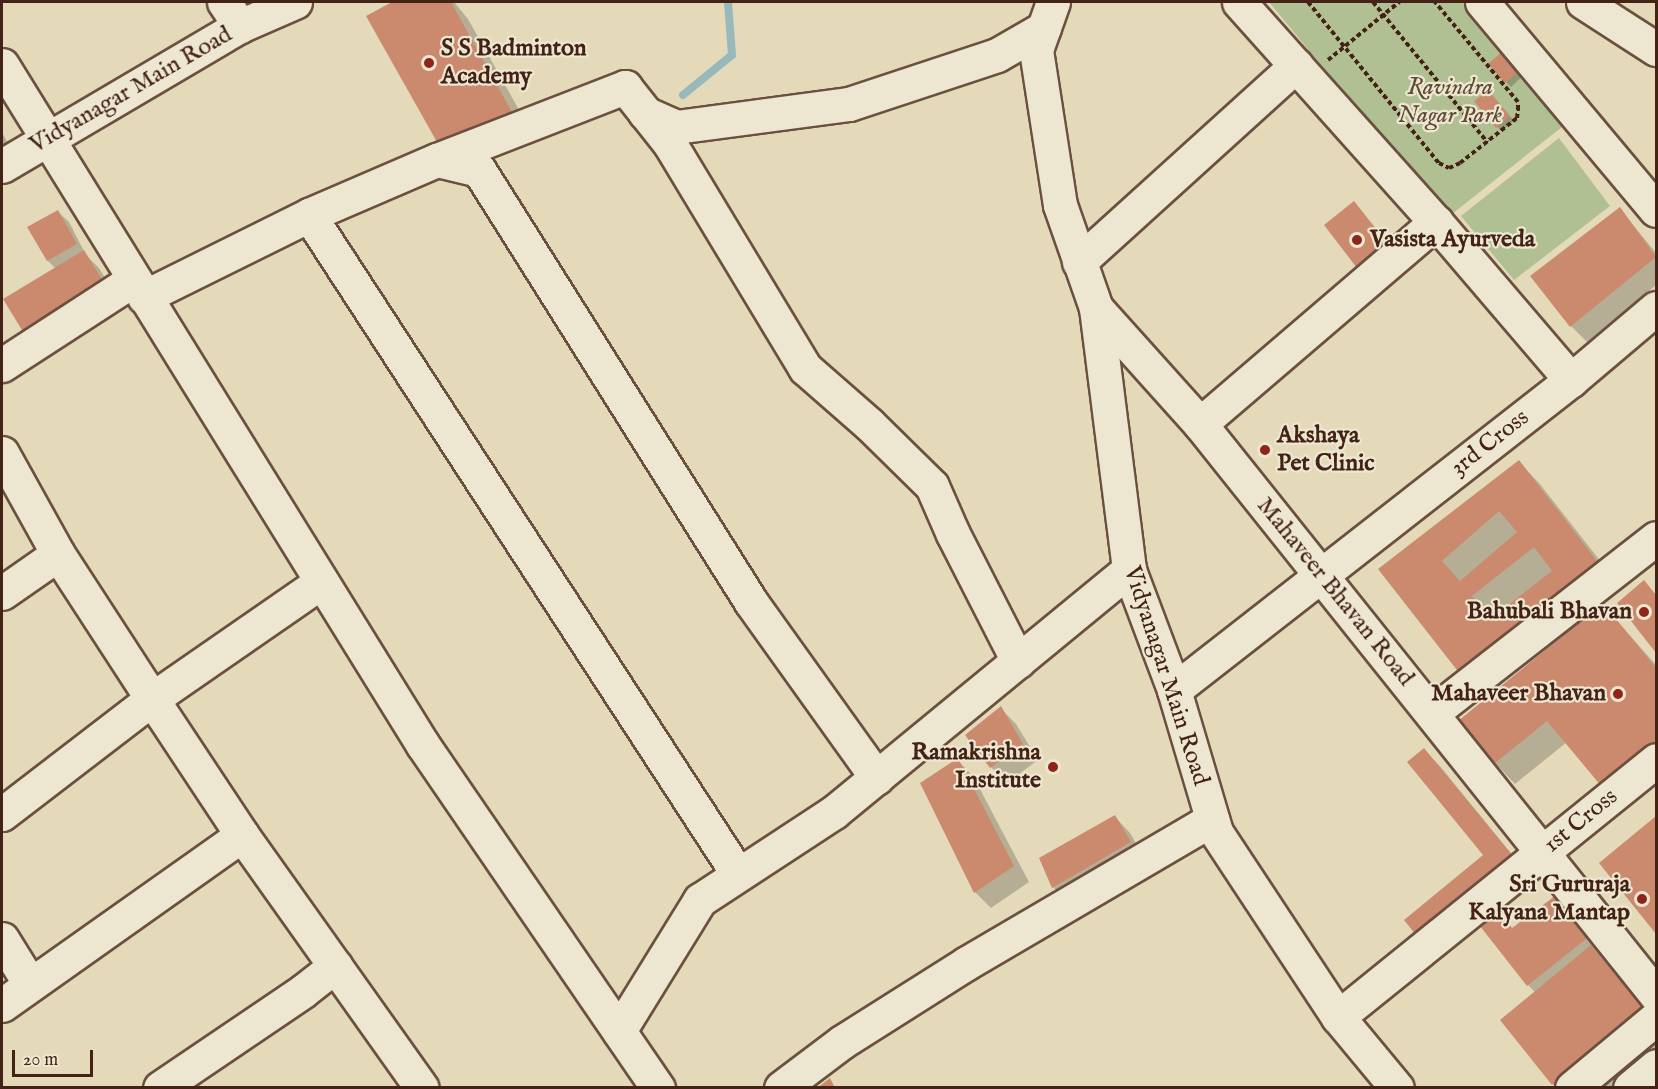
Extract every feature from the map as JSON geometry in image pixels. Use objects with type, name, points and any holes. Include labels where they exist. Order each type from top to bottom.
[{"type":"street","name":"Vidyanagar Main Road","points":[[2,166],[232,14],[295,2]]},
{"type":"street","points":[[1239,2],[1436,222],[1571,380]]},
{"type":"street","points":[[1482,2],[1656,210]]},
{"type":"street","points":[[1583,2],[1656,49]]},
{"type":"street","name":"Vidyanagar Main Road","points":[[1051,9],[1036,50],[1060,205],[1096,308],[1129,570],[1174,690],[1216,832],[1338,1017],[1397,1088]]},
{"type":"street","points":[[645,113],[676,127],[849,104],[997,55],[1051,9]]},
{"type":"street","points":[[2,65],[423,745],[658,1088]]},
{"type":"street","points":[[1079,262],[1302,72]]},
{"type":"street","points":[[2,365],[139,288],[437,160],[625,87],[670,144],[806,368],[869,424],[932,486],[953,534],[1018,661]]},
{"type":"street","points":[[437,160],[479,170],[751,602],[876,778]]},
{"type":"street","points":[[309,215],[738,874]]},
{"type":"street","points":[[1200,424],[1436,222]]},
{"type":"street","name":"Mahaveer Bhavan Road","points":[[1096,308],[1200,424],[1656,995]]},
{"type":"street","name":"3rd Cross","points":[[1174,690],[1571,380],[1656,308]]},
{"type":"street","points":[[2,453],[58,554],[152,699],[242,835],[422,1088]]},
{"type":"street","points":[[1432,713],[1656,538]]},
{"type":"street","points":[[2,593],[58,554]]},
{"type":"street","points":[[619,1031],[700,900],[834,812],[1129,570]]},
{"type":"street","points":[[2,814],[152,699],[321,582]]},
{"type":"street","name":"1st Cross","points":[[1338,1017],[1656,760]]},
{"type":"street","points":[[781,1088],[842,1042],[967,963],[1212,819]]},
{"type":"street","points":[[2,1005],[242,835]]},
{"type":"street","points":[[2,939],[30,984]]},
{"type":"street","points":[[160,1088],[303,991],[335,966]]},
{"type":"street","points":[[1572,1088],[1656,1018]]},
{"type":"street","points":[[1630,1088],[1656,1066]]},
{"type":"path","points":[[1308,2],[1439,163],[1449,168],[1460,163],[1517,118],[1518,102],[1435,2]]},
{"type":"path","points":[[1373,2],[1487,142]]},
{"type":"path","points":[[1302,72],[1344,45],[1399,2]]},
{"type":"green space","name":"Ravindra Nagar Park","points":[[1269,2],[1464,2],[1567,123],[1447,218]]},
{"type":"green space","points":[[1559,138],[1610,206],[1514,280],[1461,216]]},
{"type":"green space","points":[[1656,1036],[1656,1053],[1614,1087],[1594,1088]]},
{"type":"building","points":[[392,2],[451,2],[512,112],[442,151],[366,16]]},
{"type":"building","points":[[1505,49],[1521,69],[1505,83],[1488,64]]},
{"type":"building","points":[[1488,90],[1510,116],[1496,128],[1474,101]]},
{"type":"building","points":[[1354,201],[1388,244],[1357,268],[1324,225]]},
{"type":"building","points":[[1620,207],[1656,257],[1570,327],[1530,276]]},
{"type":"building","points":[[58,210],[77,244],[47,261],[27,227]]},
{"type":"building","points":[[84,250],[106,286],[25,335],[3,299]]},
{"type":"building","points":[[1519,460],[1600,565],[1460,674],[1378,569]],"holes":[[[1499,511],[1517,532],[1460,581],[1442,561]],[[1534,547],[1552,571],[1490,619],[1472,596]]]},
{"type":"building","points":[[1644,580],[1656,595],[1656,653],[1617,603]]},
{"type":"building","points":[[1603,603],[1656,668],[1656,743],[1602,787],[1547,721],[1494,764],[1458,721]]},
{"type":"building","points":[[1001,706],[1023,744],[990,768],[965,735]]},
{"type":"building","points":[[1424,748],[1513,856],[1416,935],[1404,920],[1483,855],[1407,762]]},
{"type":"building","points":[[958,758],[1014,866],[974,893],[920,783]]},
{"type":"building","points":[[1115,815],[1131,842],[1052,888],[1039,858]]},
{"type":"building","name":"Sri Gururaja Kalyana Mantap","points":[[1656,816],[1656,934],[1599,863]]},
{"type":"building","points":[[1559,893],[1591,935],[1527,986],[1480,926],[1499,912],[1512,928]]},
{"type":"building","points":[[1591,945],[1645,1010],[1552,1085],[1500,1020]]},
{"type":"building","points":[[830,1078],[835,1088],[817,1088]]},
{"type":"waterway","points":[[683,95],[732,55],[728,2]]},
{"type":"place","name":"S S Badminton Academy","points":[[429,63]]},
{"type":"place","name":"Vasista Ayurveda","points":[[1357,240]]},
{"type":"place","name":"Akshaya Pet Clinic","points":[[1265,450]]},
{"type":"place","name":"Bahubali Bhavan","points":[[1644,612]]},
{"type":"place","name":"Mahaveer Bhavan","points":[[1618,694]]},
{"type":"place","name":"Ramakrishna Institute","points":[[1053,767]]},
{"type":"place","name":"Sri Gururaja Kalyana Mantap","points":[[1642,899]]}]
